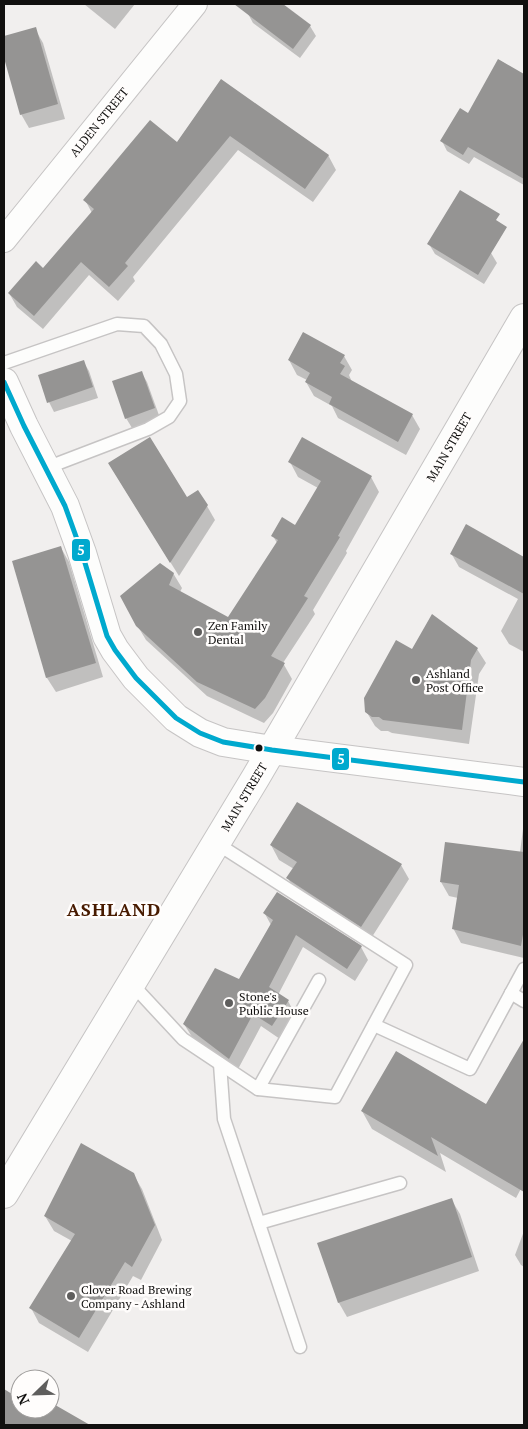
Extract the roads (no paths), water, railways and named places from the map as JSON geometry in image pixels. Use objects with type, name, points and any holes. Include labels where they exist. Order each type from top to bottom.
[{"type":"main road","name":"MAIN STREET","points":[[4,1194],[272,750],[524,318]]},
{"type":"main road","points":[[4,382],[24,426],[58,490],[72,525],[107,636],[122,661],[164,707],[187,726],[223,742],[524,782]]},
{"type":"street","name":"ALDEN STREET","points":[[4,240],[195,4]]},
{"type":"lane","points":[[4,363],[117,324],[144,326],[161,344],[176,374],[180,401],[168,417],[148,429],[46,468]]},
{"type":"lane","points":[[131,983],[184,1039],[258,1089],[335,1097],[406,965],[216,843]]},
{"type":"lane","points":[[374,1025],[470,1069],[524,969]]},
{"type":"lane","points":[[258,1089],[319,980]]},
{"type":"lane","points":[[511,993],[524,1001]]},
{"type":"lane","points":[[220,1064],[224,1119],[300,1347]]},
{"type":"lane","points":[[259,1223],[400,1183]]},
{"type":"place","name":"Zen Family Dental","points":[[198,632]]},
{"type":"place","name":"Ashland Post Office","points":[[416,680]]},
{"type":"place","name":"Stone's Public House","points":[[229,1003]]},
{"type":"place","name":"Clover Road Brewing Company - Ashland","points":[[71,1296]]},
{"type":"district","name":"ASHLAND","points":[[114,909]]}]
